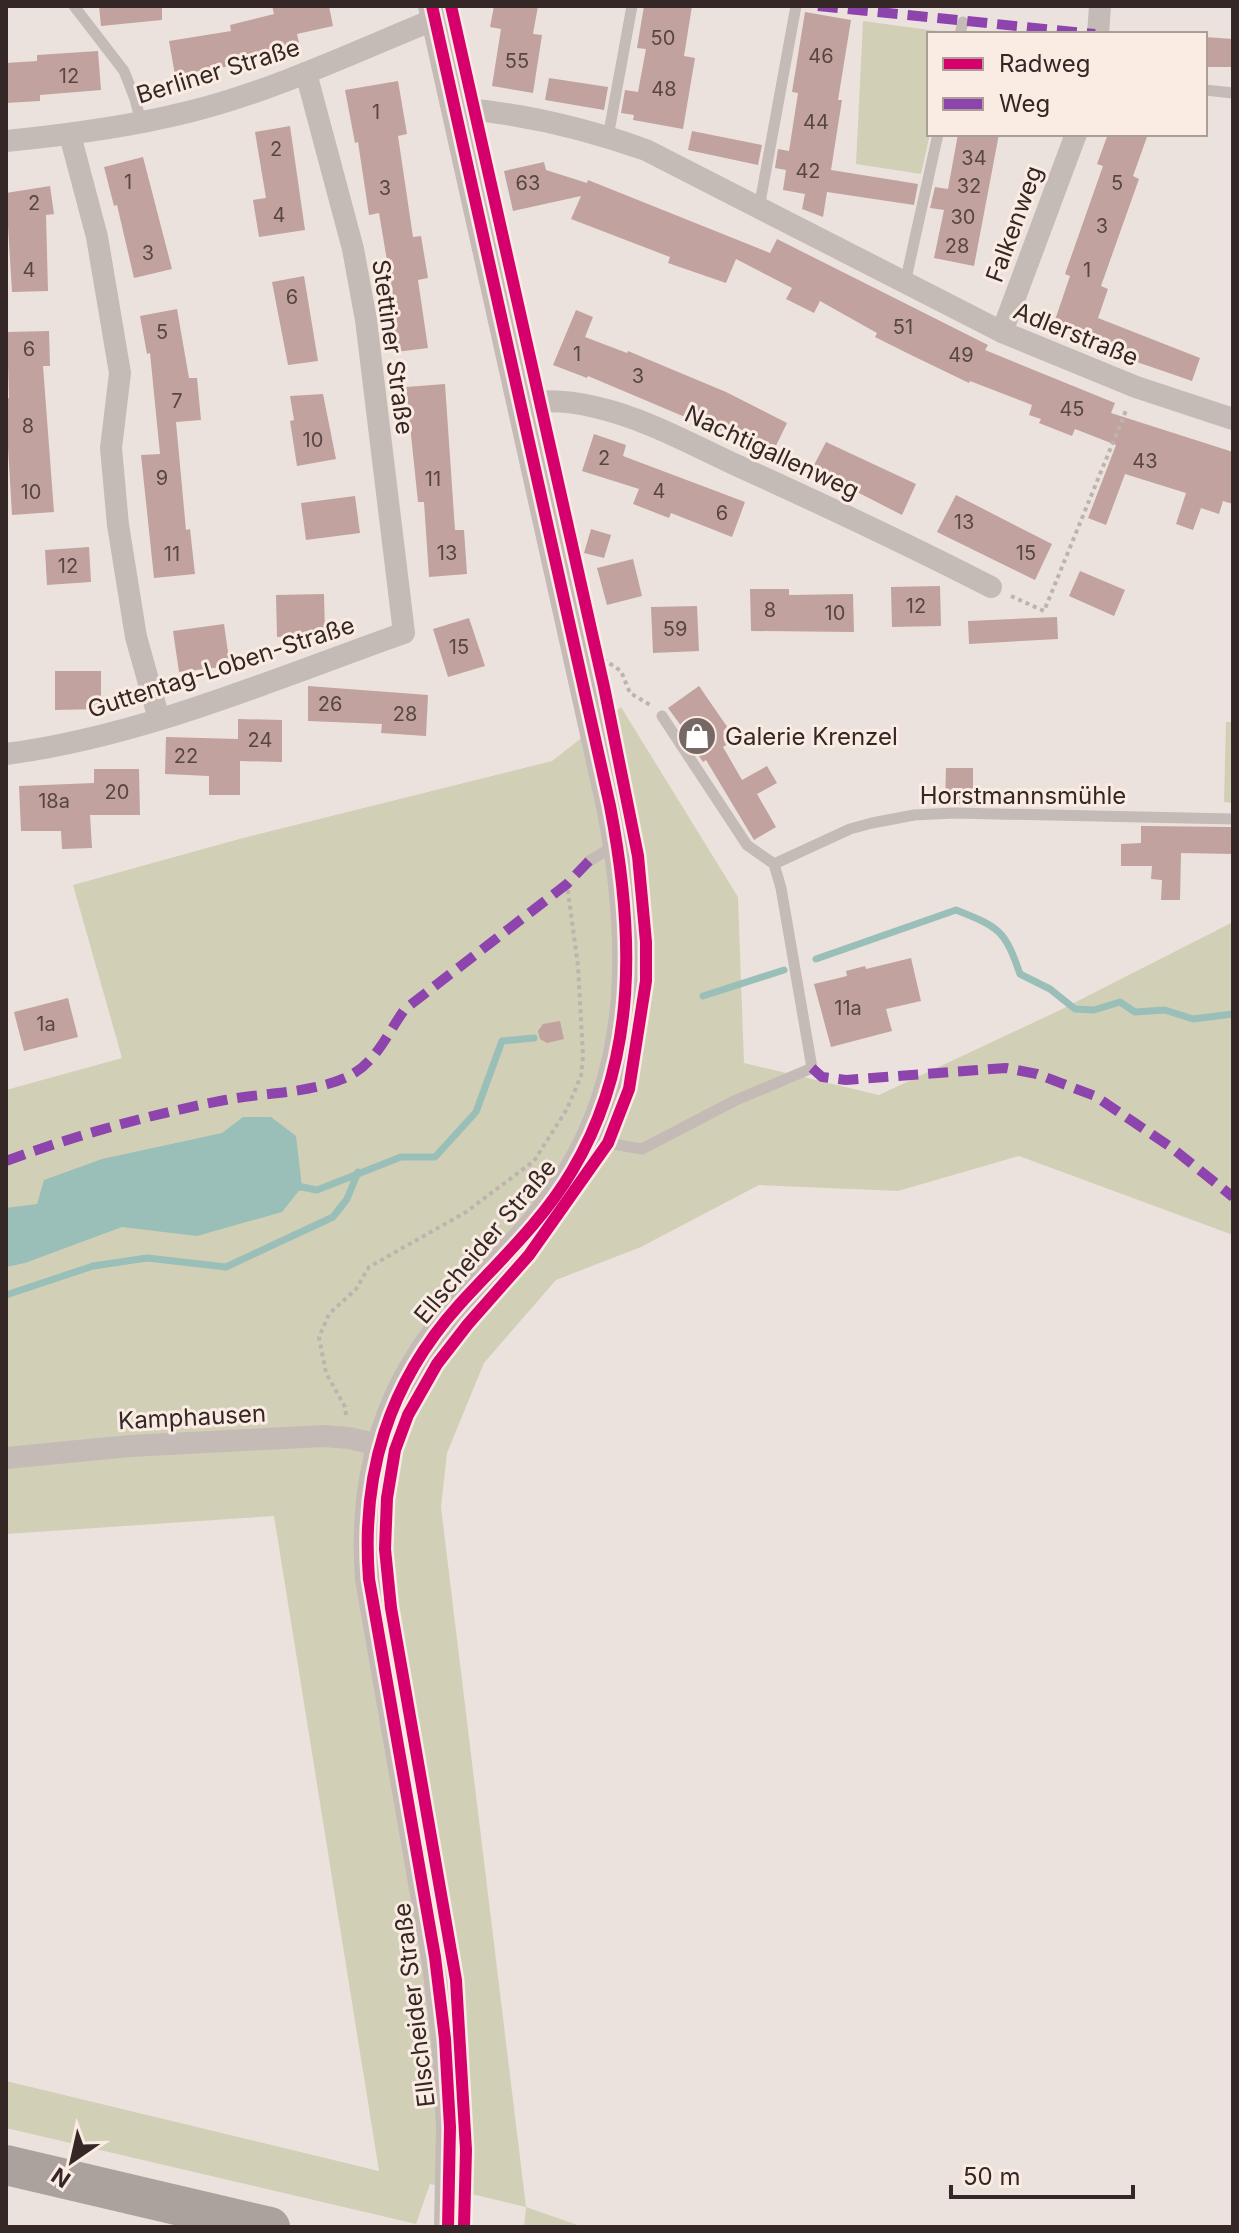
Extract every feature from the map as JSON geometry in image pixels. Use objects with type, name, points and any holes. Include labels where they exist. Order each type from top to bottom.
[{"type":"highway","points":[[6,2165],[270,2227]]},
{"type":"street","points":[[1098,32],[1100,6]]},
{"type":"street","name":"Berliner Straße","points":[[6,141],[70,135],[189,112],[306,73],[434,12]]},
{"type":"street","name":"Ellscheider Straße","points":[[434,12],[617,845],[626,920],[626,995],[616,1065],[589,1140],[547,1208],[458,1306],[423,1352],[397,1396],[379,1445],[368,1506],[366,1543],[369,1579],[435,1957],[445,2039],[450,2127],[448,2227]]},
{"type":"street","name":"Stettiner Straße","points":[[306,73],[353,249],[366,320],[404,633]]},
{"type":"street","name":"Adlerstraße","points":[[455,108],[516,114],[646,150],[1002,332],[1136,387],[1233,419]]},
{"type":"street","points":[[70,135],[97,237],[120,373],[111,448],[118,525],[136,637],[159,719]]},
{"type":"street","name":"Falkenweg","points":[[1002,332],[1075,136]]},
{"type":"street","name":"Nachtigallenweg","points":[[522,404],[564,401],[597,407],[661,430],[876,528],[991,587]]},
{"type":"street","name":"Guttentag-Loben-Straße","points":[[6,754],[96,737],[159,719],[404,633]]},
{"type":"street","name":"Kamphausen","points":[[6,1458],[130,1446],[324,1436],[379,1445]]},
{"type":"lane","points":[[74,6],[124,71],[141,122]]},
{"type":"lane","points":[[608,137],[632,6]]},
{"type":"lane","points":[[759,208],[796,6]]},
{"type":"lane","points":[[1207,90],[1233,93]]},
{"type":"lane","points":[[905,283],[938,136]]},
{"type":"lane","points":[[589,1140],[642,1149],[734,1101],[812,1068],[781,888],[774,864],[747,845],[662,716]]},
{"type":"lane","name":"Horstmannsmühle","points":[[774,864],[850,829],[914,815],[954,813],[1233,819]]},
{"type":"lane","points":[[589,861],[617,845]]},
{"type":"path","points":[[991,587],[1044,611],[1136,387]]},
{"type":"path","points":[[595,654],[621,671],[630,693],[648,702],[662,716]]},
{"type":"path","points":[[345,1407],[326,1373],[319,1337],[329,1314],[356,1289],[369,1267],[466,1212],[534,1161],[567,1109],[581,1076],[583,1056],[578,966],[567,884]]},
{"type":"green space","points":[[863,21],[945,32],[927,32],[927,136],[930,136],[921,174],[856,164]]},
{"type":"green space","points":[[621,707],[738,897],[744,1063],[879,1095],[1058,1011],[1233,922],[1233,1235],[1019,1156],[898,1191],[759,1185],[641,1247],[556,1280],[484,1363],[447,1453],[441,1507],[526,2207],[430,2184],[416,2224],[6,2128],[6,2081],[379,2171],[274,1516],[6,1534],[6,1090],[122,1058],[73,885],[243,838],[552,761]]},
{"type":"green space","points":[[1226,722],[1233,722],[1233,803],[1224,802]]},
{"type":"green space","points":[[526,2207],[583,2227],[524,2227]]},
{"type":"water","points":[[243,1117],[271,1117],[296,1136],[302,1187],[282,1212],[197,1236],[122,1227],[25,1263],[6,1267],[6,1208],[37,1204],[44,1180],[102,1159],[222,1133]]},
{"type":"building","points":[[99,6],[162,6],[162,20],[101,26]]},
{"type":"building","points":[[272,6],[329,6],[333,26],[297,34],[299,43],[236,59],[237,65],[175,75],[169,41],[231,31],[230,25],[274,14]]},
{"type":"building","points":[[494,6],[538,6],[533,34],[542,35],[533,93],[492,86],[501,29],[490,27]]},
{"type":"building","points":[[644,6],[692,6],[684,56],[695,58],[683,129],[633,120],[634,115],[621,113],[625,90],[638,92],[646,49],[637,48]]},
{"type":"building","points":[[805,12],[851,20],[831,170],[918,184],[914,205],[827,192],[823,217],[802,209],[805,194],[783,190],[786,170],[775,168],[778,149],[789,151],[798,93],[792,92]]},
{"type":"building","points":[[1207,37],[1233,39],[1233,67],[1207,67]]},
{"type":"building","points":[[98,51],[101,90],[40,95],[40,101],[6,103],[6,63],[37,61],[37,55]]},
{"type":"building","points":[[549,78],[608,87],[604,110],[545,100]]},
{"type":"building","points":[[398,81],[407,134],[398,136],[413,237],[421,236],[428,278],[418,280],[428,348],[396,352],[391,315],[396,314],[379,213],[369,215],[358,142],[355,143],[345,90]]},
{"type":"building","points":[[290,126],[305,230],[259,237],[253,200],[266,198],[255,132]]},
{"type":"building","points":[[692,131],[762,145],[758,165],[688,150]]},
{"type":"building","points":[[958,136],[999,136],[974,266],[934,258],[944,210],[930,208],[935,187],[948,189]]},
{"type":"building","points":[[1107,136],[1147,136],[1133,176],[1139,179],[1101,286],[1108,289],[1098,318],[1200,358],[1192,381],[1134,361],[1136,356],[1054,323],[1070,276],[1065,274],[1103,166],[1097,164]]},
{"type":"building","points":[[143,157],[172,269],[134,278],[117,205],[114,206],[104,167]]},
{"type":"building","points":[[544,162],[546,170],[587,183],[588,180],[770,253],[777,239],[988,345],[985,350],[1115,403],[1111,413],[1233,452],[1233,504],[1223,501],[1219,514],[1201,508],[1193,530],[1176,524],[1186,493],[1125,474],[1106,525],[1088,518],[1116,445],[1075,429],[1072,436],[1039,423],[1041,419],[1029,415],[1032,405],[969,383],[911,355],[875,337],[877,333],[820,301],[814,313],[786,299],[792,288],[736,259],[726,283],[668,263],[670,257],[571,219],[581,196],[513,211],[504,171]]},
{"type":"building","points":[[50,186],[54,214],[46,215],[48,291],[12,292],[6,193]]},
{"type":"building","points":[[304,276],[318,361],[288,365],[272,282]]},
{"type":"building","points":[[177,309],[189,378],[197,378],[201,420],[176,422],[186,530],[190,529],[195,574],[154,578],[141,455],[160,454],[150,353],[147,354],[140,316]]},
{"type":"building","points":[[576,310],[593,317],[585,337],[628,351],[726,392],[787,423],[771,456],[712,426],[553,365]]},
{"type":"building","points":[[49,331],[50,366],[43,366],[54,512],[12,515],[6,413],[6,398],[9,398],[7,332]]},
{"type":"building","points":[[445,384],[455,530],[464,530],[467,574],[429,577],[424,502],[418,502],[406,387]]},
{"type":"building","points":[[323,394],[336,459],[297,466],[290,421],[294,420],[290,396]]},
{"type":"building","points":[[594,434],[626,445],[623,456],[745,502],[732,537],[671,513],[669,518],[633,504],[639,489],[582,471]]},
{"type":"building","points":[[826,442],[916,484],[902,515],[812,469]]},
{"type":"building","points":[[956,495],[1052,544],[1035,580],[937,532]]},
{"type":"building","points":[[355,496],[360,533],[306,540],[301,503]]},
{"type":"building","points":[[591,529],[611,535],[604,558],[584,553]]},
{"type":"building","points":[[89,547],[91,582],[47,585],[45,550]]},
{"type":"building","points":[[633,559],[642,596],[607,605],[597,568]]},
{"type":"building","points":[[1080,571],[1125,590],[1114,616],[1069,596]]},
{"type":"building","points":[[940,586],[941,626],[892,627],[891,587]]},
{"type":"building","points":[[750,589],[789,589],[789,595],[853,594],[854,632],[751,631]]},
{"type":"building","points":[[324,594],[325,635],[277,637],[276,595]]},
{"type":"building","points":[[697,606],[699,651],[653,653],[651,607]]},
{"type":"building","points":[[1057,617],[1058,639],[969,644],[968,621]]},
{"type":"building","points":[[469,618],[485,666],[448,677],[433,629]]},
{"type":"building","points":[[224,624],[230,666],[179,672],[173,631]]},
{"type":"building","points":[[55,671],[101,671],[101,709],[55,710]]},
{"type":"building","points":[[308,686],[428,695],[426,736],[381,733],[382,724],[308,721]]},
{"type":"building","points":[[699,686],[728,728],[723,731],[731,742],[723,747],[742,780],[767,766],[777,783],[757,794],[776,827],[754,840],[706,760],[703,762],[668,708]]},
{"type":"building","points":[[238,719],[282,720],[282,762],[240,761],[240,795],[209,795],[209,776],[165,774],[166,737],[238,739]]},
{"type":"building","points":[[946,768],[973,768],[973,804],[945,804]]},
{"type":"building","points":[[94,769],[139,769],[140,815],[90,815],[92,848],[62,849],[61,831],[21,831],[19,786],[94,783]]},
{"type":"building","points":[[1141,826],[1233,827],[1233,854],[1181,853],[1180,900],[1161,900],[1162,880],[1151,879],[1152,866],[1121,866],[1121,844],[1141,843]]},
{"type":"building","points":[[911,958],[921,1001],[886,1009],[892,1031],[831,1047],[814,984],[847,976],[846,971]]},
{"type":"building","points":[[68,998],[78,1037],[24,1051],[14,1012]]},
{"type":"building","points":[[560,1021],[564,1039],[547,1043],[540,1039],[538,1031],[543,1024]]},
{"type":"waterway","points":[[816,959],[956,910],[991,926],[1010,948],[1020,974],[1050,989],[1075,1009],[1094,1010],[1120,1002],[1135,1012],[1165,1010],[1193,1019],[1233,1014]]},
{"type":"waterway","points":[[703,996],[784,970]]},
{"type":"waterway","points":[[294,1188],[317,1190],[401,1157],[435,1157],[476,1112],[502,1041],[534,1038]]},
{"type":"waterway","points":[[6,1295],[93,1266],[147,1258],[226,1267],[333,1217],[347,1199],[358,1172]]},
{"type":"marked path","points":[[818,6],[1075,32]]},
{"type":"marked path","points":[[6,1161],[59,1142],[142,1119],[225,1100],[321,1086],[351,1075],[375,1054],[405,1009],[567,884],[589,861]]},
{"type":"marked path","points":[[812,1068],[822,1077],[846,1080],[1006,1068],[1037,1074],[1095,1096],[1172,1148],[1233,1197]]},
{"type":"cycle path","points":[[432,6],[610,806],[624,900],[626,946],[620,1039],[610,1084],[594,1128],[572,1171],[547,1207],[434,1335],[397,1399],[375,1467],[368,1540],[369,1579],[435,1957],[445,2039],[450,2127],[448,2227]]},
{"type":"cycle path","points":[[451,6],[604,687],[638,856],[646,942],[646,981],[629,1089],[608,1143],[529,1255],[437,1364],[408,1415],[395,1450],[387,1498],[385,1549],[391,1608],[456,1980],[466,2150],[464,2227]]},
{"type":"place","name":"Galerie Krenzel","points":[[697,736]]}]
